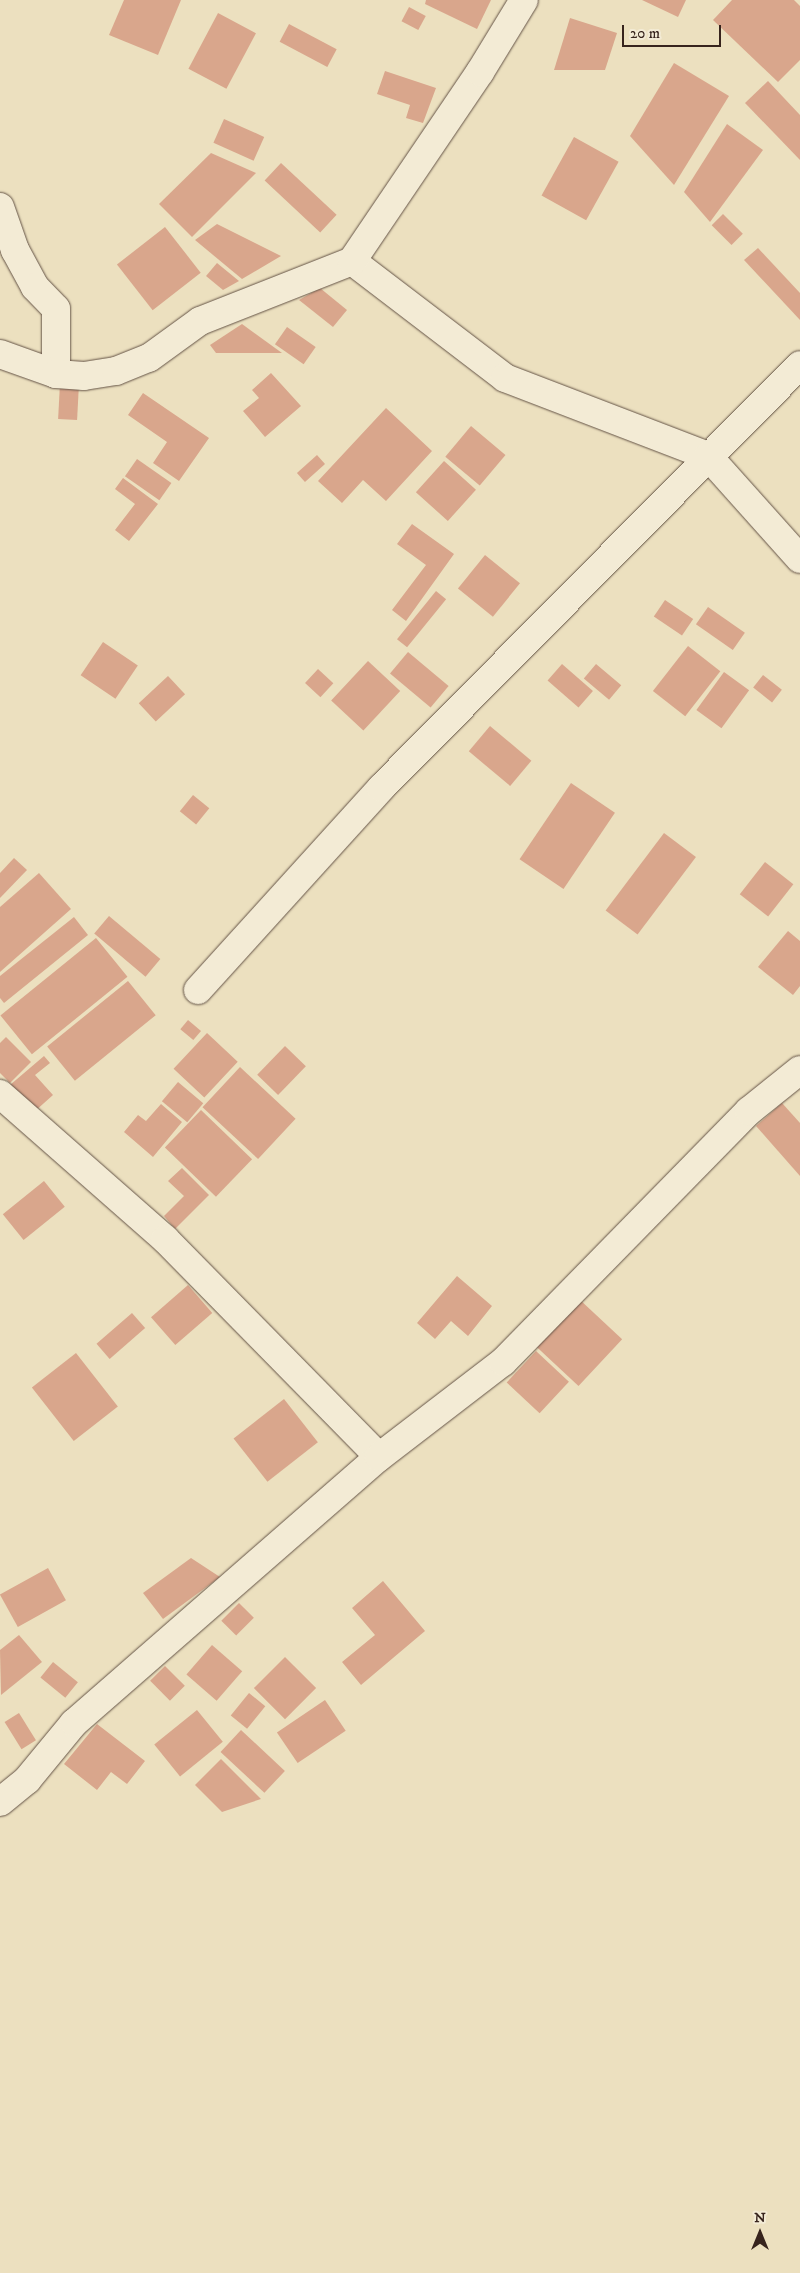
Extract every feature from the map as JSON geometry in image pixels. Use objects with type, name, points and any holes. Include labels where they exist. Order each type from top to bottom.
[{"type":"street","points":[[0,354],[56,374],[84,376],[116,371],[149,358],[200,321],[352,261],[480,72],[524,0]]},
{"type":"street","points":[[0,207],[16,250],[35,286],[56,309],[56,374]]},
{"type":"street","points":[[352,261],[505,378],[708,456],[800,559]]},
{"type":"street","points":[[198,990],[382,788],[800,364]]},
{"type":"street","points":[[0,1802],[27,1780],[74,1723],[379,1457],[503,1362],[749,1111],[800,1070]]},
{"type":"street","points":[[0,1094],[165,1240],[379,1457]]},
{"type":"building","points":[[124,0],[181,0],[158,55],[109,35]]},
{"type":"building","points":[[426,0],[491,0],[477,29],[425,4]]},
{"type":"building","points":[[642,0],[686,0],[678,17]]},
{"type":"building","points":[[732,0],[794,0],[800,6],[800,60],[778,82],[713,20]]},
{"type":"building","points":[[409,7],[426,16],[418,30],[401,21]]},
{"type":"building","points":[[218,13],[256,33],[226,89],[188,69]]},
{"type":"building","points":[[570,18],[617,33],[605,70],[554,70]]},
{"type":"building","points":[[289,24],[337,49],[327,67],[280,42]]},
{"type":"building","points":[[674,63],[729,96],[674,185],[630,136]]},
{"type":"building","points":[[385,71],[436,88],[423,123],[406,118],[410,105],[377,94]]},
{"type":"building","points":[[768,81],[800,115],[800,160],[745,103]]},
{"type":"building","points":[[224,119],[264,137],[254,161],[213,143]]},
{"type":"building","points":[[727,124],[763,150],[710,222],[684,192]]},
{"type":"building","points":[[574,137],[619,162],[586,220],[542,196]]},
{"type":"building","points":[[211,153],[256,173],[192,237],[159,204]]},
{"type":"building","points":[[281,163],[337,215],[320,232],[265,181]]},
{"type":"building","points":[[723,214],[743,234],[731,245],[712,225]]},
{"type":"building","points":[[217,224],[281,256],[242,279],[195,240]]},
{"type":"building","points":[[165,227],[201,273],[153,310],[117,265]]},
{"type":"building","points":[[758,248],[800,293],[800,320],[744,260]]},
{"type":"building","points":[[217,263],[239,281],[223,290],[206,276]]},
{"type":"building","points":[[320,288],[347,310],[333,327],[299,300]]},
{"type":"building","points":[[242,324],[282,353],[216,353],[210,345]]},
{"type":"building","points":[[287,327],[316,347],[304,364],[275,344]]},
{"type":"building","points":[[271,373],[301,406],[265,437],[243,411],[259,398],[252,390]]},
{"type":"building","points":[[60,383],[79,384],[77,420],[58,419]]},
{"type":"building","points":[[143,393],[209,438],[179,481],[153,463],[167,442],[128,415]]},
{"type":"building","points":[[386,408],[432,451],[386,501],[363,480],[342,503],[318,481]]},
{"type":"building","points":[[471,426],[505,455],[480,486],[445,457]]},
{"type":"building","points":[[317,455],[325,464],[305,482],[297,473]]},
{"type":"building","points":[[137,459],[171,483],[159,500],[125,476]]},
{"type":"building","points":[[444,461],[476,490],[448,521],[416,492]]},
{"type":"building","points":[[123,478],[158,504],[129,541],[115,530],[135,504],[115,489]]},
{"type":"building","points":[[412,524],[454,554],[406,621],[392,610],[426,565],[397,544]]},
{"type":"building","points":[[485,555],[520,583],[493,617],[458,588]]},
{"type":"building","points":[[436,591],[446,599],[407,647],[397,639]]},
{"type":"building","points":[[665,600],[693,619],[682,636],[654,617]]},
{"type":"building","points":[[708,607],[745,633],[733,650],[696,624]]},
{"type":"building","points":[[103,642],[138,665],[115,699],[81,675]]},
{"type":"building","points":[[688,646],[720,671],[685,716],[653,691]]},
{"type":"building","points":[[408,652],[449,686],[431,708],[390,673]]},
{"type":"building","points":[[368,661],[400,691],[363,731],[331,700]]},
{"type":"building","points":[[562,664],[593,691],[579,708],[548,681]]},
{"type":"building","points":[[596,664],[621,685],[609,700],[584,679]]},
{"type":"building","points":[[318,669],[333,683],[320,697],[305,683]]},
{"type":"building","points":[[724,672],[749,690],[721,728],[696,710]]},
{"type":"building","points":[[763,675],[782,690],[772,702],[753,688]]},
{"type":"building","points":[[168,676],[185,694],[156,722],[139,703]]},
{"type":"building","points":[[490,726],[531,761],[510,786],[469,751]]},
{"type":"building","points":[[571,783],[615,813],[563,889],[520,859]]},
{"type":"building","points":[[193,795],[209,808],[196,825],[180,811]]},
{"type":"building","points":[[664,833],[696,857],[638,935],[606,910]]},
{"type":"building","points":[[14,858],[27,870],[0,898],[0,873]]},
{"type":"building","points":[[765,862],[793,884],[768,916],[740,894]]},
{"type":"building","points":[[39,873],[71,909],[0,972],[0,907]]},
{"type":"building","points":[[109,916],[160,959],[146,977],[94,934]]},
{"type":"building","points":[[74,917],[88,935],[4,1003],[0,998],[0,976]]},
{"type":"building","points":[[788,931],[800,941],[800,986],[793,995],[758,967]]},
{"type":"building","points":[[96,938],[127,977],[32,1054],[0,1015]]},
{"type":"building","points":[[128,981],[156,1015],[75,1081],[47,1046]]},
{"type":"building","points":[[188,1020],[201,1031],[193,1040],[180,1029]]},
{"type":"building","points":[[207,1033],[238,1062],[204,1097],[174,1069]]},
{"type":"building","points":[[6,1037],[31,1062],[10,1083],[0,1073],[0,1043]]},
{"type":"building","points":[[285,1046],[306,1066],[278,1095],[257,1075]]},
{"type":"building","points":[[44,1056],[50,1063],[35,1075],[53,1095],[34,1112],[10,1085]]},
{"type":"building","points":[[240,1067],[296,1119],[258,1159],[202,1107]]},
{"type":"building","points":[[178,1082],[203,1103],[187,1122],[162,1101]]},
{"type":"building","points":[[782,1103],[800,1123],[800,1176],[756,1126]]},
{"type":"building","points":[[161,1104],[182,1122],[153,1157],[124,1132],[138,1115],[146,1121]]},
{"type":"building","points":[[201,1110],[252,1159],[216,1197],[165,1147]]},
{"type":"building","points":[[182,1168],[209,1195],[175,1229],[164,1216],[184,1196],[168,1181]]},
{"type":"building","points":[[44,1181],[65,1207],[24,1240],[3,1214]]},
{"type":"building","points":[[457,1276],[492,1306],[468,1336],[451,1321],[435,1339],[417,1323]]},
{"type":"building","points":[[188,1285],[212,1313],[175,1345],[151,1317]]},
{"type":"building","points":[[579,1299],[622,1339],[579,1386],[535,1346]]},
{"type":"building","points":[[132,1313],[145,1328],[110,1359],[97,1344]]},
{"type":"building","points":[[536,1351],[569,1382],[540,1413],[507,1382]]},
{"type":"building","points":[[76,1353],[118,1407],[74,1441],[32,1387]]},
{"type":"building","points":[[284,1399],[318,1442],[267,1482],[234,1438]]},
{"type":"building","points":[[191,1558],[220,1577],[163,1619],[143,1593]]},
{"type":"building","points":[[48,1568],[66,1600],[18,1627],[0,1595]]},
{"type":"building","points":[[383,1581],[425,1631],[361,1685],[342,1662],[375,1635],[352,1608]]},
{"type":"building","points":[[239,1603],[254,1618],[236,1636],[221,1621]]},
{"type":"building","points":[[19,1635],[42,1662],[1,1695],[0,1650]]},
{"type":"building","points":[[212,1645],[242,1671],[217,1701],[186,1674]]},
{"type":"building","points":[[285,1657],[316,1688],[285,1719],[254,1688]]},
{"type":"building","points":[[53,1662],[78,1682],[65,1698],[40,1678]]},
{"type":"building","points":[[165,1666],[185,1686],[170,1701],[150,1681]]},
{"type":"building","points":[[249,1693],[265,1706],[247,1729],[231,1716]]},
{"type":"building","points":[[325,1700],[346,1731],[298,1763],[277,1732]]},
{"type":"building","points":[[197,1710],[223,1742],[180,1776],[154,1745]]},
{"type":"building","points":[[19,1713],[36,1740],[22,1749],[5,1722]]},
{"type":"building","points":[[97,1724],[145,1761],[127,1784],[111,1772],[97,1790],[64,1764]]},
{"type":"building","points":[[241,1730],[285,1771],[264,1793],[221,1752]]},
{"type":"building","points":[[221,1759],[261,1799],[222,1812],[195,1785]]}]
